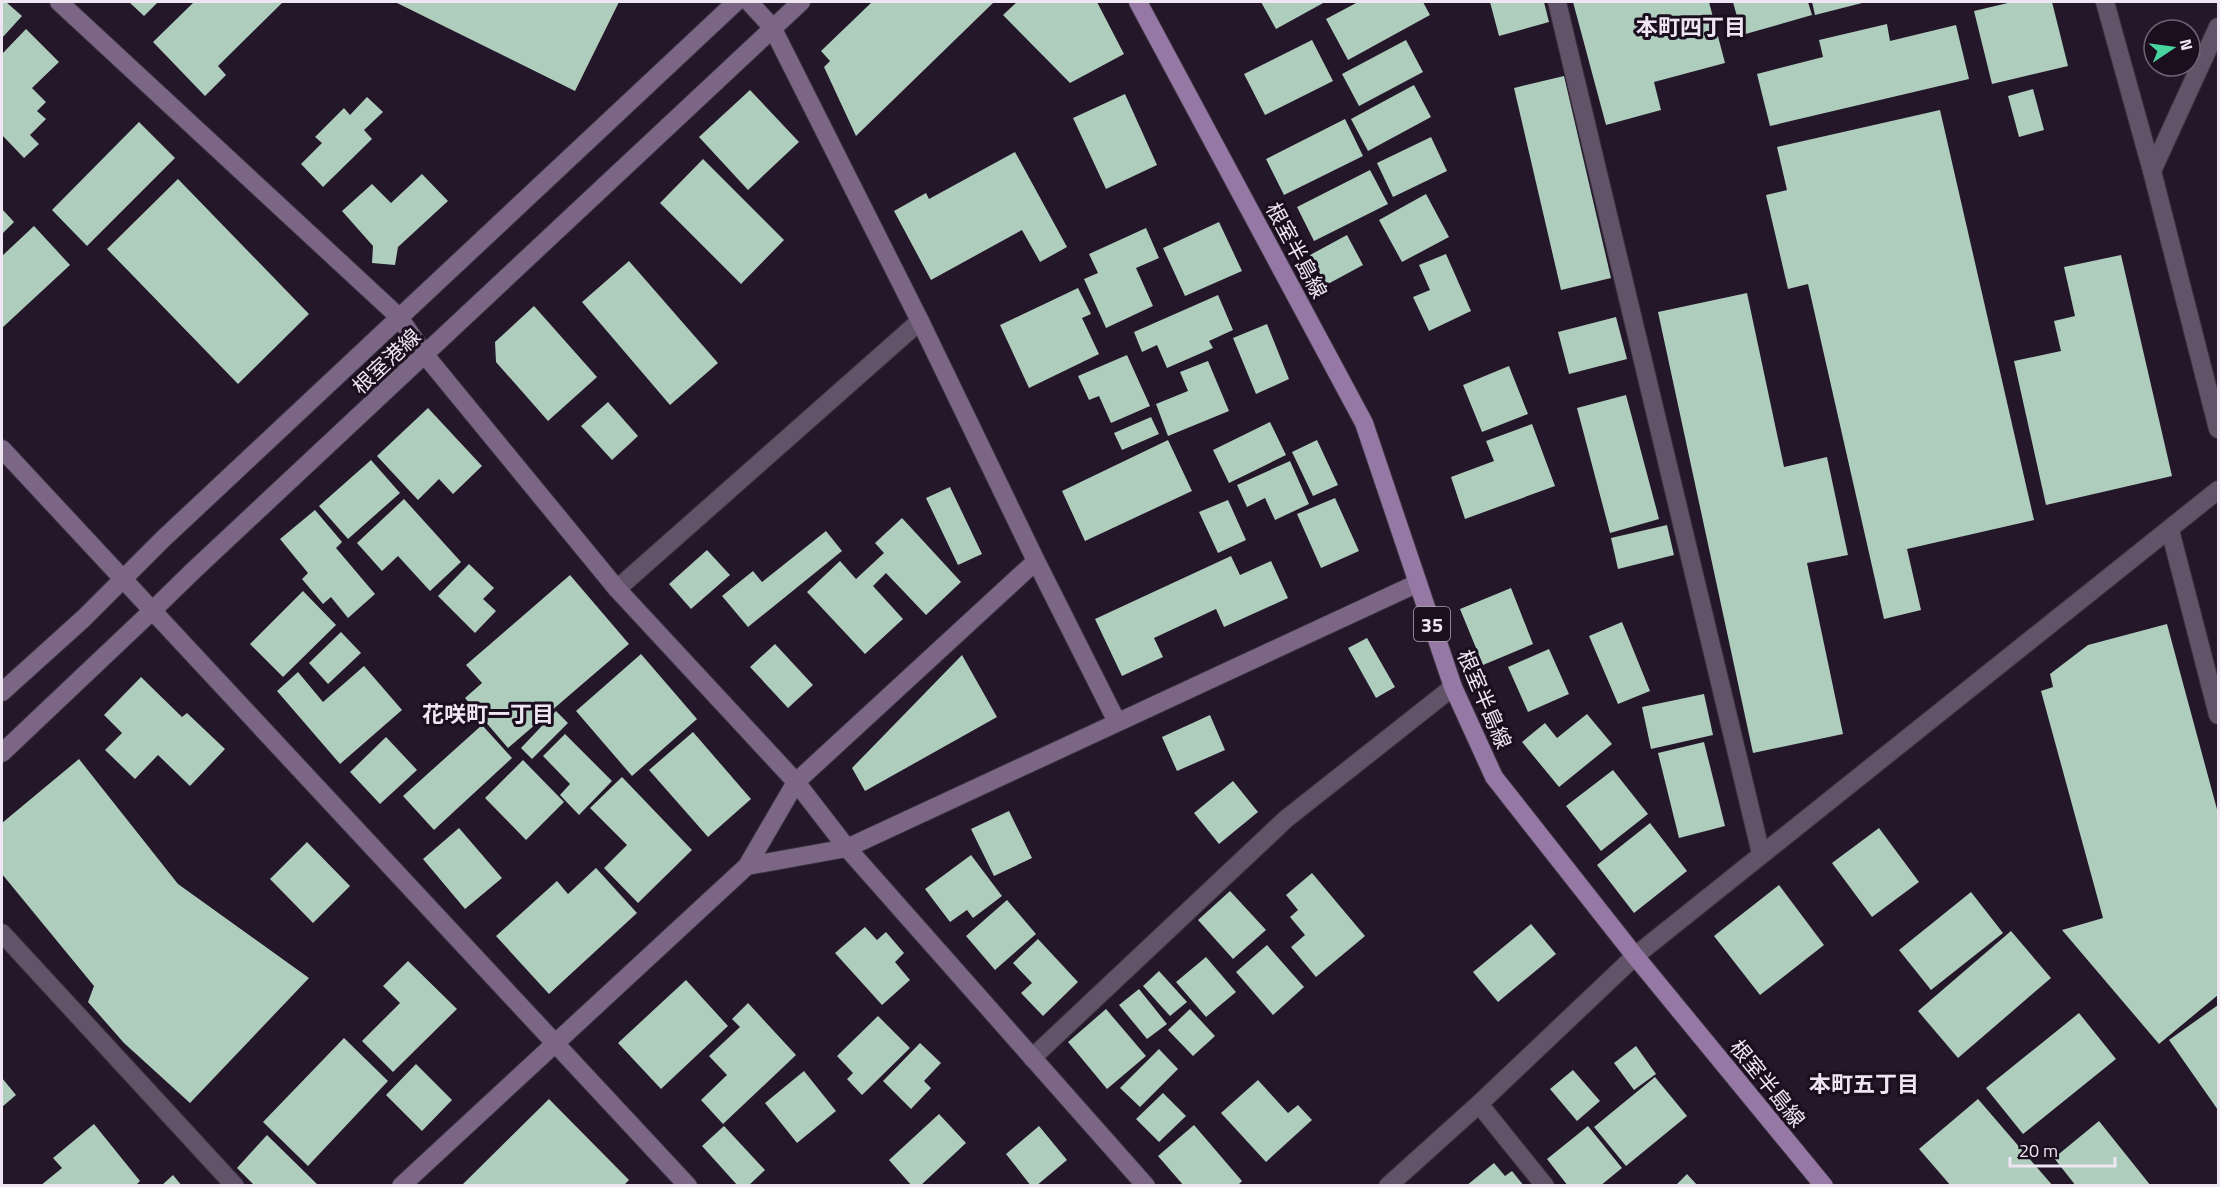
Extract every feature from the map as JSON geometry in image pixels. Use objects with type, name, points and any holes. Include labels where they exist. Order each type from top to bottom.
[{"type":"main road","name":"根室半島線","points":[[1138,2],[1364,423],[1453,687],[1494,777],[1635,956],[1824,1185]]},
{"type":"street","points":[[58,2],[399,317],[425,355],[617,589],[796,782],[847,848],[1146,1185]]},
{"type":"street","name":"根室港線","points":[[2,692],[736,2]]},
{"type":"street","points":[[749,2],[772,27],[920,321],[1117,722]]},
{"type":"street","name":"根室港線","points":[[2,753],[193,570],[801,2]]},
{"type":"street","points":[[1557,2],[1761,854]]},
{"type":"street","points":[[2105,2],[2152,171],[2218,429]]},
{"type":"street","points":[[2152,171],[2218,27]]},
{"type":"street","points":[[617,589],[920,321]]},
{"type":"street","points":[[2,449],[153,610],[190,654],[688,1185]]},
{"type":"street","points":[[1388,1185],[1479,1104],[1635,956],[2218,490]]},
{"type":"street","points":[[2170,530],[2218,715]]},
{"type":"street","points":[[401,1185],[747,866],[796,782],[1036,561]]},
{"type":"street","points":[[747,866],[847,848],[1418,583]]},
{"type":"street","points":[[1032,1058],[1286,819],[1453,687]]},
{"type":"street","points":[[2,933],[235,1185]]},
{"type":"street","points":[[1479,1104],[1545,1185]]},
{"type":"building","points":[[2,2],[6,2],[22,16],[2,38]]},
{"type":"building","points":[[129,2],[158,2],[144,16]]},
{"type":"building","points":[[194,2],[283,2],[218,66],[226,75],[205,96],[153,42]]},
{"type":"building","points":[[395,2],[619,2],[575,91]]},
{"type":"building","points":[[872,2],[994,2],[856,136],[824,67],[830,61],[821,51]]},
{"type":"building","points":[[1017,2],[1097,2],[1124,54],[1070,83],[1003,15]]},
{"type":"building","points":[[1261,2],[1325,2],[1276,29]]},
{"type":"building","points":[[1358,2],[1423,2],[1430,15],[1348,60],[1326,19]]},
{"type":"building","points":[[1490,2],[1544,2],[1549,22],[1499,36]]},
{"type":"building","points":[[1573,2],[1709,2],[1725,63],[1654,82],[1661,110],[1606,125]]},
{"type":"building","points":[[1733,2],[1808,2],[1812,15],[1742,35]]},
{"type":"building","points":[[1812,2],[1866,2],[1815,15]]},
{"type":"building","points":[[2012,2],[2052,2],[2068,66],[1992,84],[1974,11]]},
{"type":"building","points":[[1887,24],[1890,41],[1956,25],[1969,79],[1770,126],[1757,74],[1823,57],[1819,40]]},
{"type":"building","points":[[26,29],[59,62],[32,88],[46,102],[37,111],[46,119],[30,135],[39,144],[24,158],[2,135],[2,54]]},
{"type":"building","points":[[1312,40],[1333,81],[1265,115],[1244,74]]},
{"type":"building","points":[[1406,40],[1423,72],[1359,106],[1342,74]]},
{"type":"building","points":[[1564,76],[1611,278],[1561,290],[1514,88]]},
{"type":"building","points":[[1414,85],[1431,117],[1368,151],[1351,119]]},
{"type":"building","points":[[2033,89],[2044,130],[2019,137],[2008,96]]},
{"type":"building","points":[[750,90],[799,142],[748,190],[699,137]]},
{"type":"building","points":[[1125,94],[1157,165],[1106,189],[1073,118]]},
{"type":"building","points":[[367,97],[383,112],[364,130],[372,139],[323,187],[301,164],[322,143],[315,137],[344,108],[350,115]]},
{"type":"building","points":[[1940,110],[2034,520],[1907,549],[1921,610],[1884,619],[1808,284],[1788,289],[1766,195],[1787,190],[1777,147]]},
{"type":"building","points":[[1345,119],[1363,156],[1284,195],[1266,159]]},
{"type":"building","points":[[139,122],[175,158],[87,246],[52,210]]},
{"type":"building","points":[[1431,137],[1447,171],[1393,197],[1377,163]]},
{"type":"building","points":[[1015,152],[1067,247],[1040,262],[1022,230],[931,280],[894,211],[926,193],[929,199]]},
{"type":"building","points":[[703,159],[784,240],[741,284],[660,203]]},
{"type":"building","points":[[1370,170],[1388,204],[1314,241],[1297,207]]},
{"type":"building","points":[[422,174],[448,201],[398,247],[395,265],[372,263],[373,246],[342,211],[372,184],[391,203]]},
{"type":"building","points":[[178,179],[309,314],[238,384],[107,249]]},
{"type":"building","points":[[1426,194],[1449,237],[1402,262],[1379,220]]},
{"type":"building","points":[[2,209],[14,222],[2,234]]},
{"type":"building","points":[[1219,222],[1242,271],[1185,296],[1163,248]]},
{"type":"building","points":[[34,226],[70,265],[2,328],[2,256]]},
{"type":"building","points":[[1146,228],[1159,258],[1136,268],[1153,306],[1106,328],[1084,279],[1098,273],[1089,254]]},
{"type":"building","points":[[1347,235],[1363,265],[1326,285],[1310,255]]},
{"type":"building","points":[[1446,254],[1471,311],[1429,331],[1413,297],[1430,290],[1419,265]]},
{"type":"building","points":[[2121,255],[2172,476],[2046,505],[2014,361],[2061,351],[2054,321],[2075,316],[2064,267]]},
{"type":"building","points":[[629,261],[718,363],[670,405],[582,302]]},
{"type":"building","points":[[1078,288],[1091,314],[1082,318],[1099,354],[1029,388],[1000,325]]},
{"type":"building","points":[[1747,293],[1784,467],[1827,457],[1848,555],[1807,563],[1843,734],[1753,753],[1658,312]]},
{"type":"building","points":[[1218,295],[1233,330],[1209,341],[1213,348],[1167,368],[1157,345],[1142,352],[1134,332]]},
{"type":"building","points":[[534,306],[597,377],[548,421],[496,362],[495,342]]},
{"type":"building","points":[[1616,317],[1627,359],[1569,374],[1558,332]]},
{"type":"building","points":[[1267,324],[1289,379],[1256,394],[1233,338]]},
{"type":"building","points":[[1127,355],[1150,406],[1111,423],[1099,396],[1089,400],[1078,376]]},
{"type":"building","points":[[1208,361],[1229,411],[1168,436],[1156,404],[1188,391],[1180,372]]},
{"type":"building","points":[[1509,366],[1528,414],[1482,432],[1463,385]]},
{"type":"building","points":[[1626,395],[1659,519],[1610,533],[1577,408]]},
{"type":"building","points":[[608,402],[638,436],[612,460],[581,426]]},
{"type":"building","points":[[428,408],[482,466],[453,494],[439,479],[418,500],[377,456]]},
{"type":"building","points":[[1151,417],[1159,434],[1122,450],[1114,433]]},
{"type":"building","points":[[1270,422],[1286,455],[1229,483],[1213,450]]},
{"type":"building","points":[[1532,424],[1555,486],[1465,519],[1451,477],[1494,461],[1486,441]]},
{"type":"building","points":[[1168,440],[1192,491],[1085,541],[1062,491]]},
{"type":"building","points":[[1317,440],[1338,485],[1313,496],[1292,452]]},
{"type":"building","points":[[371,460],[400,493],[348,539],[319,506]]},
{"type":"building","points":[[1290,461],[1309,504],[1275,520],[1265,498],[1247,507],[1237,485]]},
{"type":"building","points":[[950,487],[982,554],[958,565],[926,498]]},
{"type":"building","points":[[1335,498],[1359,551],[1321,568],[1297,514]]},
{"type":"building","points":[[404,499],[461,562],[430,591],[398,556],[382,571],[357,543]]},
{"type":"building","points":[[1228,500],[1246,540],[1218,553],[1199,512]]},
{"type":"building","points":[[315,510],[342,542],[336,548],[375,594],[348,618],[331,597],[323,604],[302,579],[308,573],[280,539]]},
{"type":"building","points":[[902,518],[961,582],[926,615],[886,573],[873,586],[903,619],[865,654],[807,592],[840,561],[856,579],[884,553],[875,543]]},
{"type":"building","points":[[1667,525],[1674,555],[1618,569],[1611,538]]},
{"type":"building","points":[[826,531],[842,551],[748,627],[722,596],[753,571],[762,582]]},
{"type":"building","points":[[707,550],[730,575],[691,609],[669,584]]},
{"type":"building","points":[[1231,556],[1240,575],[1271,561],[1288,598],[1224,627],[1216,609],[1154,638],[1163,657],[1122,676],[1095,619]]},
{"type":"building","points":[[469,564],[494,588],[483,599],[496,611],[475,633],[438,596]]},
{"type":"building","points":[[570,575],[629,644],[508,748],[465,698],[482,683],[466,665]]},
{"type":"building","points":[[1511,588],[1533,644],[1483,665],[1460,609]]},
{"type":"building","points":[[303,591],[336,625],[283,677],[250,644]]},
{"type":"building","points":[[1622,622],[1650,691],[1618,704],[1589,636]]},
{"type":"building","points":[[2167,624],[2218,813],[2218,995],[2159,1044],[2062,930],[2103,918],[2041,691],[2053,687],[2050,674],[2088,645]]},
{"type":"building","points":[[341,632],[361,653],[328,684],[309,663]]},
{"type":"building","points":[[1367,638],[1395,687],[1376,698],[1348,648]]},
{"type":"building","points":[[775,644],[813,685],[788,708],[750,667]]},
{"type":"building","points":[[1549,649],[1569,694],[1528,712],[1508,667]]},
{"type":"building","points":[[641,654],[697,719],[632,776],[576,711]]},
{"type":"building","points":[[962,655],[997,717],[865,791],[852,768]]},
{"type":"building","points":[[364,666],[402,710],[340,764],[277,691],[298,672],[323,702]]},
{"type":"building","points":[[141,677],[182,717],[187,713],[225,749],[190,786],[158,755],[135,779],[105,750],[122,733],[104,715]]},
{"type":"building","points":[[1704,694],[1713,735],[1651,749],[1642,707]]},
{"type":"building","points":[[556,711],[568,723],[532,759],[521,748]]},
{"type":"building","points":[[1587,714],[1612,744],[1559,787],[1522,742],[1545,723],[1557,738]]},
{"type":"building","points":[[1210,715],[1225,750],[1177,771],[1162,737]]},
{"type":"building","points":[[482,725],[512,758],[434,830],[403,796]]},
{"type":"building","points":[[693,732],[751,799],[708,837],[649,770]]},
{"type":"building","points":[[565,734],[612,781],[579,815],[560,795],[570,784],[543,756]]},
{"type":"building","points":[[386,737],[417,770],[380,804],[350,772]]},
{"type":"building","points":[[1704,742],[1725,826],[1679,838],[1658,753]]},
{"type":"building","points":[[79,759],[178,884],[309,978],[190,1103],[124,1043],[88,1002],[94,986],[2,874],[2,823]]},
{"type":"building","points":[[523,760],[564,802],[526,840],[485,798]]},
{"type":"building","points":[[1613,770],[1648,814],[1601,851],[1566,806]]},
{"type":"building","points":[[622,777],[692,850],[638,903],[604,868],[627,845],[590,808]]},
{"type":"building","points":[[1233,781],[1258,812],[1219,844],[1194,813]]},
{"type":"building","points":[[1009,811],[1032,858],[994,876],[971,829]]},
{"type":"building","points":[[1650,823],[1687,871],[1634,913],[1597,865]]},
{"type":"building","points":[[459,828],[502,878],[465,909],[423,859]]},
{"type":"building","points":[[1879,828],[1919,882],[1872,917],[1832,863]]},
{"type":"building","points":[[307,842],[350,886],[313,923],[270,879]]},
{"type":"building","points":[[971,855],[1002,896],[973,918],[967,910],[950,922],[925,889]]},
{"type":"building","points":[[596,868],[637,913],[549,994],[496,936],[557,881],[568,894]]},
{"type":"building","points":[[1312,873],[1365,936],[1316,977],[1291,947],[1305,935],[1290,917],[1298,910],[1286,895]]},
{"type":"building","points":[[1779,885],[1824,945],[1760,995],[1714,936]]},
{"type":"building","points":[[1230,891],[1266,930],[1233,959],[1198,920]]},
{"type":"building","points":[[1971,892],[2003,933],[1931,990],[1899,950]]},
{"type":"building","points":[[1007,900],[1036,934],[995,970],[966,936]]},
{"type":"building","points":[[1531,924],[1556,954],[1498,1002],[1473,972]]},
{"type":"building","points":[[865,927],[877,940],[886,932],[904,953],[895,962],[910,980],[882,1005],[835,953]]},
{"type":"building","points":[[2011,931],[2051,978],[1958,1058],[1918,1011]]},
{"type":"building","points":[[1038,939],[1078,982],[1043,1016],[1021,993],[1032,983],[1013,963]]},
{"type":"building","points":[[1267,945],[1304,987],[1273,1015],[1236,972]]},
{"type":"building","points":[[1206,957],[1236,992],[1206,1017],[1176,982]]},
{"type":"building","points":[[408,961],[457,1009],[393,1072],[362,1041],[400,1003],[383,986]]},
{"type":"building","points":[[1159,971],[1187,1002],[1170,1016],[1143,986]]},
{"type":"building","points":[[686,980],[728,1026],[661,1089],[618,1043]]},
{"type":"building","points":[[1139,989],[1167,1024],[1147,1039],[1119,1005]]},
{"type":"building","points":[[748,1003],[796,1055],[723,1124],[701,1100],[727,1075],[709,1056],[740,1027],[732,1019]]},
{"type":"building","points":[[2218,1005],[2218,1110],[2169,1040]]},
{"type":"building","points":[[1106,1009],[1146,1056],[1107,1089],[1068,1042]]},
{"type":"building","points":[[1190,1009],[1215,1036],[1193,1056],[1168,1030]]},
{"type":"building","points":[[2079,1013],[2116,1059],[2023,1134],[1986,1088]]},
{"type":"building","points":[[878,1016],[910,1048],[862,1095],[847,1079],[853,1073],[837,1056]]},
{"type":"building","points":[[344,1038],[388,1081],[308,1166],[263,1122]]},
{"type":"building","points":[[920,1043],[941,1063],[924,1081],[931,1088],[911,1109],[883,1081]]},
{"type":"building","points":[[1636,1046],[1656,1074],[1634,1090],[1614,1063]]},
{"type":"building","points":[[1159,1049],[1178,1069],[1140,1107],[1120,1088]]},
{"type":"building","points":[[416,1064],[452,1100],[422,1131],[386,1095]]},
{"type":"building","points":[[1573,1070],[1600,1101],[1577,1121],[1550,1089]]},
{"type":"building","points":[[804,1071],[836,1111],[797,1143],[765,1103]]},
{"type":"building","points":[[1655,1077],[1687,1116],[1626,1166],[1594,1127]]},
{"type":"building","points":[[2,1078],[16,1095],[2,1107]]},
{"type":"building","points":[[1258,1080],[1288,1113],[1298,1105],[1312,1120],[1266,1162],[1221,1113]]},
{"type":"building","points":[[1163,1093],[1186,1116],[1159,1142],[1136,1119]]},
{"type":"building","points":[[549,1099],[629,1180],[623,1186],[461,1186]]},
{"type":"building","points":[[1978,1099],[2053,1186],[1951,1186],[1919,1149]]},
{"type":"building","points":[[939,1114],[966,1143],[920,1186],[912,1186],[889,1160]]},
{"type":"building","points":[[2099,1121],[2151,1186],[2076,1186],[2054,1158]]},
{"type":"building","points":[[94,1124],[140,1181],[135,1186],[40,1186],[62,1168],[53,1158]]},
{"type":"building","points":[[1194,1125],[1242,1181],[1237,1186],[1184,1186],[1158,1156]]},
{"type":"building","points":[[724,1126],[765,1170],[748,1186],[738,1186],[702,1146]]},
{"type":"building","points":[[1039,1126],[1067,1160],[1036,1186],[1031,1186],[1006,1154]]},
{"type":"building","points":[[1588,1126],[1622,1168],[1600,1186],[1568,1186],[1547,1159]]},
{"type":"building","points":[[267,1135],[319,1186],[255,1186],[237,1168]]},
{"type":"building","points":[[1494,1163],[1505,1176],[1512,1171],[1524,1186],[1466,1186]]},
{"type":"building","points":[[1687,1174],[1698,1186],[1675,1186]]},
{"type":"building","points":[[173,1175],[182,1186],[161,1186]]},
{"type":"district","name":"本町四丁目","points":[[1691,27]]},
{"type":"district","name":"花咲町一丁目","points":[[488,714]]},
{"type":"district","name":"本町五丁目","points":[[1864,1084]]}]
